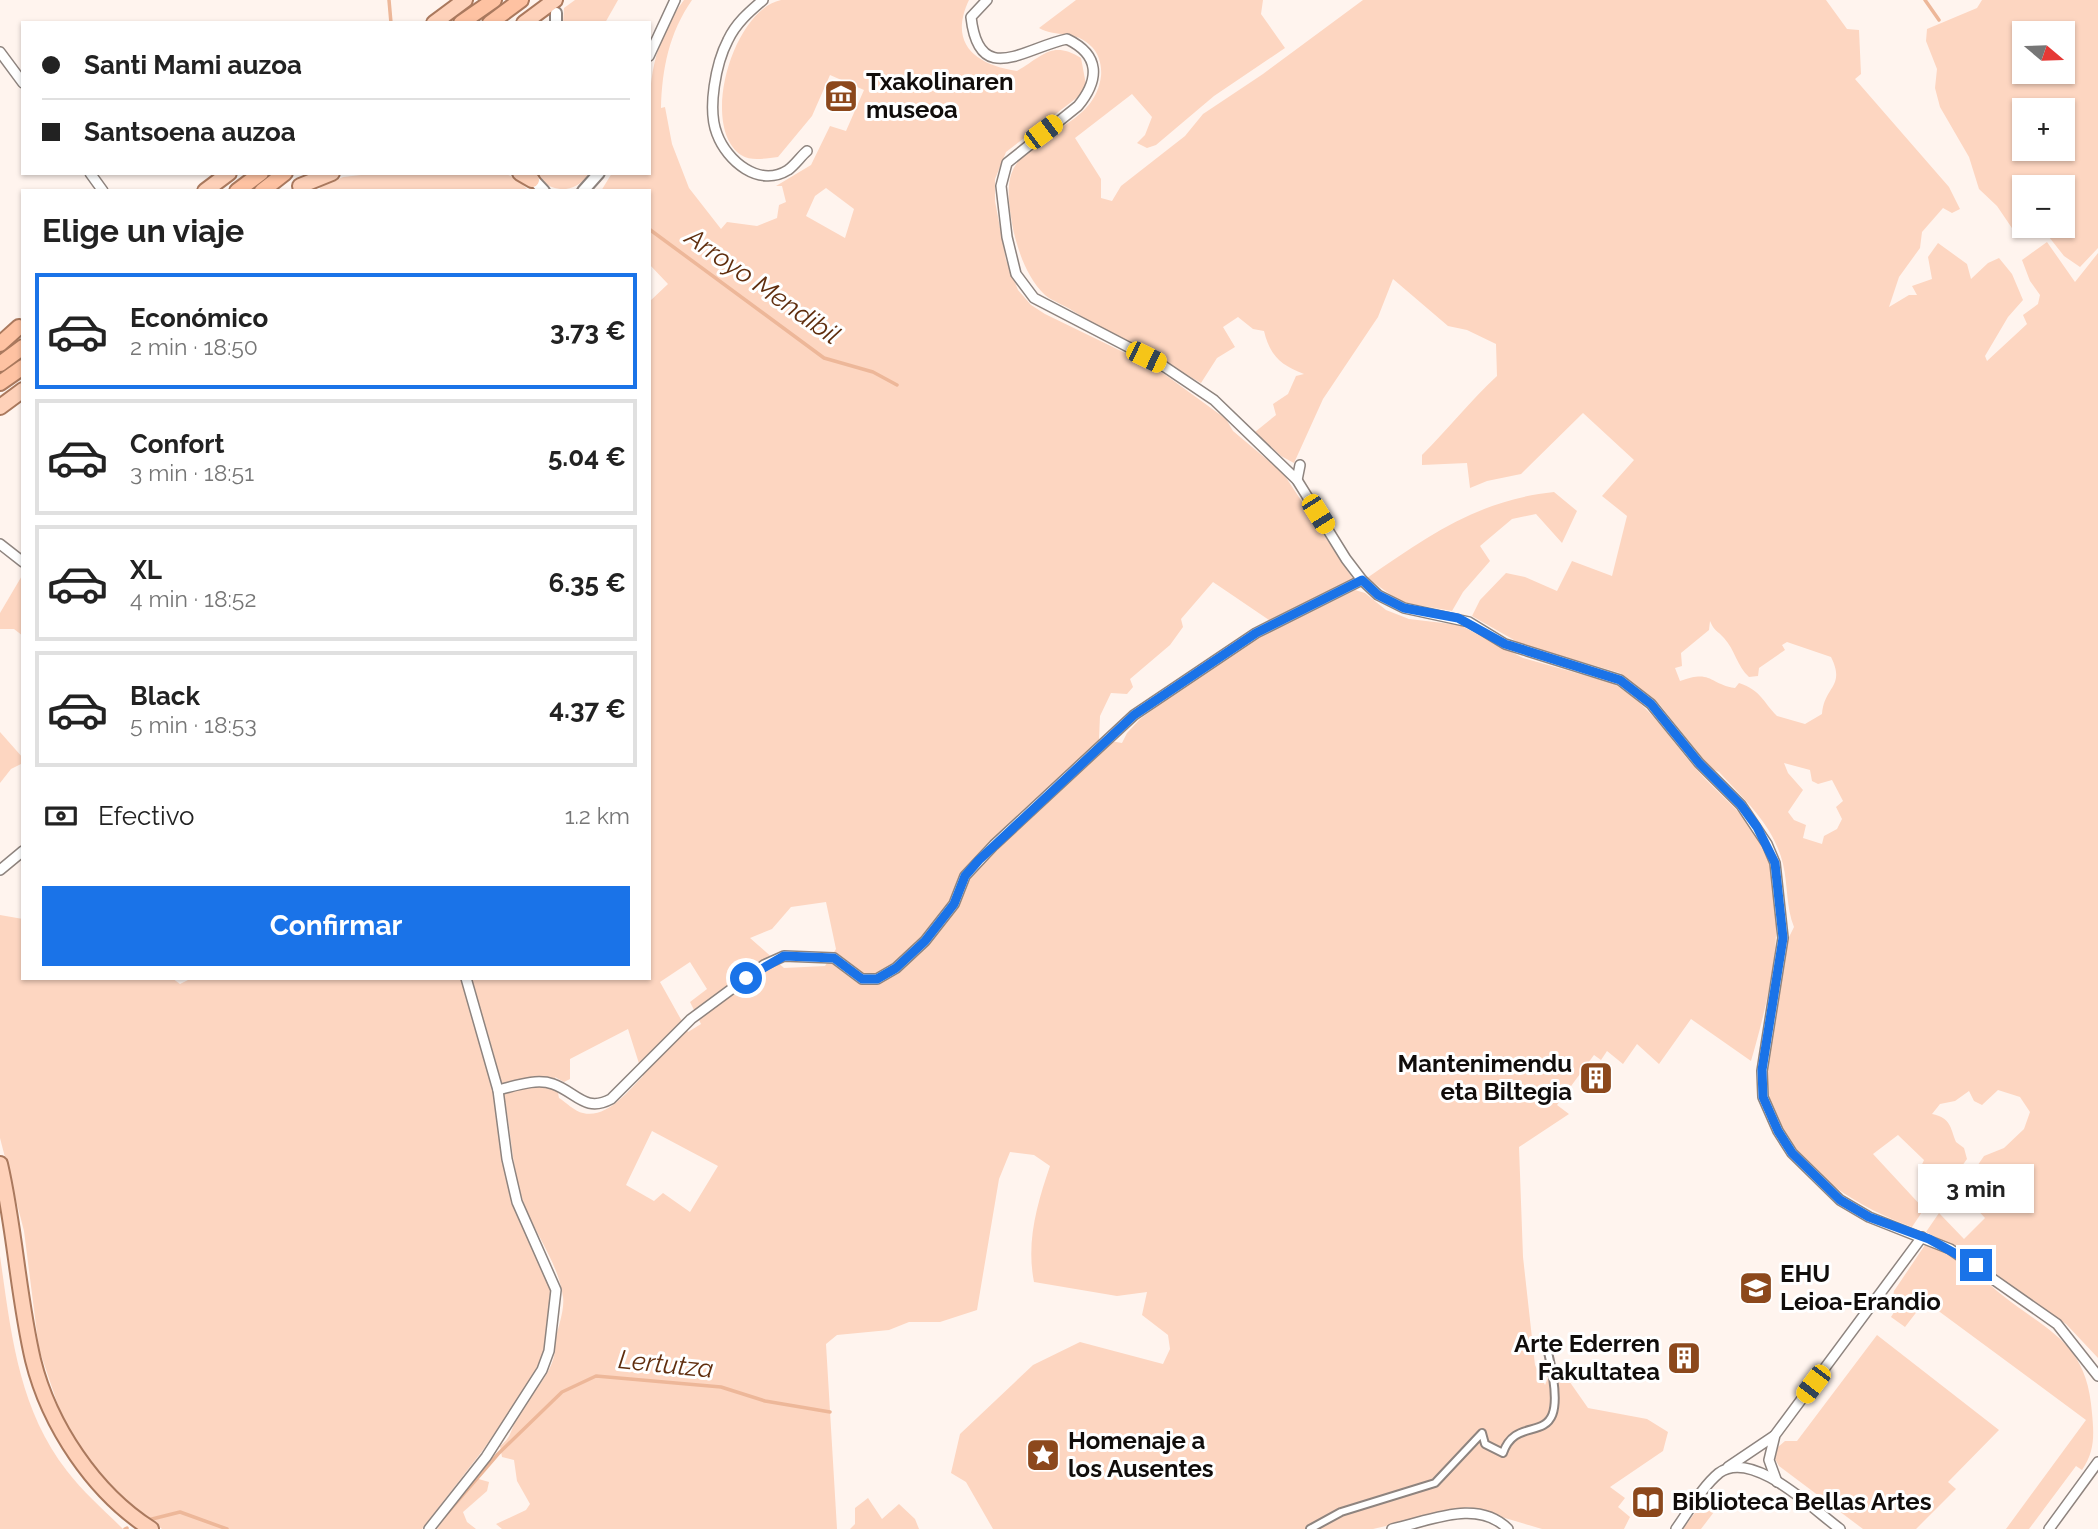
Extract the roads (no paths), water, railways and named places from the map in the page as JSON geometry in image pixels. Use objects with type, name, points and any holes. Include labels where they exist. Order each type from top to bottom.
[{"type":"highway","points":[[466,21],[495,0]]},
{"type":"highway","points":[[493,21],[521,0]]},
{"type":"highway","points":[[240,189],[258,175]]},
{"type":"highway","points":[[265,189],[282,175]]},
{"type":"highway","points":[[0,343],[21,326]]},
{"type":"highway","points":[[0,364],[21,348]]},
{"type":"highway","points":[[0,383],[21,368]]},
{"type":"main road","points":[[437,21],[465,0]]},
{"type":"main road","points":[[530,21],[555,12]]},
{"type":"main road","points":[[208,189],[226,175]]},
{"type":"main road","points":[[297,189],[315,175]]},
{"type":"main road","points":[[297,189],[328,175]]},
{"type":"main road","points":[[0,407],[21,391]]},
{"type":"main road","points":[[0,1164],[13,1227],[29,1337],[41,1385],[57,1421],[93,1476],[151,1529]]},
{"type":"main road","points":[[0,1200],[29,1379],[59,1441],[87,1484],[137,1529]]},
{"type":"street","points":[[651,52],[676,0]]},
{"type":"street","points":[[763,0],[744,16],[727,40],[719,65],[713,113],[717,134],[736,165],[759,176],[787,171],[807,151]]},
{"type":"street","points":[[987,0],[971,17],[974,42],[985,54],[1001,60],[1013,59],[1035,47],[1067,38],[1079,45],[1091,59],[1095,76],[1078,106],[1007,163],[1001,186],[1007,237],[1016,274],[1034,298],[1159,363],[1214,400],[1297,480],[1362,580],[1378,595],[1404,608],[1458,618],[1505,644],[1620,680],[1651,704],[1699,763],[1741,805],[1767,844],[1775,863],[1781,896],[1781,957],[1764,1040],[1762,1070],[1767,1110],[1792,1153],[1840,1200],[1869,1217],[1922,1237],[1976,1265],[2006,1290],[2057,1324],[2098,1376]]},
{"type":"street","points":[[0,52],[21,80]]},
{"type":"street","points":[[527,175],[542,189]]},
{"type":"street","points":[[585,189],[597,175]]},
{"type":"street","points":[[1297,480],[1300,465]]},
{"type":"street","points":[[0,544],[21,560]]},
{"type":"street","points":[[498,1090],[533,1082],[551,1083],[583,1103],[600,1105],[611,1099],[691,1019],[764,965],[784,956],[834,958],[862,979],[877,979],[896,968],[925,941],[954,904],[965,876],[993,845],[1134,715],[1256,633],[1362,580]]},
{"type":"street","points":[[0,870],[21,852]]},
{"type":"street","points":[[429,1529],[486,1457],[542,1370],[553,1326],[556,1290],[517,1202],[507,1159],[498,1090],[467,980]]},
{"type":"street","points":[[1676,1529],[1713,1479],[1775,1435],[1922,1237]]},
{"type":"street","points":[[1310,1529],[1342,1512],[1435,1483],[1482,1433],[1485,1444],[1503,1453],[1509,1443],[1524,1433],[1547,1426],[1554,1414],[1556,1400],[1548,1352]]},
{"type":"street","points":[[1775,1435],[1769,1460],[1777,1482]]},
{"type":"street","points":[[2049,1529],[2098,1462]]},
{"type":"street","points":[[1724,1470],[1749,1466],[1777,1482],[1840,1529]]},
{"type":"street","points":[[1392,1529],[1476,1512],[1491,1516],[1508,1529]]},
{"type":"waterway","points":[[389,0],[391,21]]},
{"type":"waterway","points":[[1925,0],[1939,20]]},
{"type":"waterway","name":"Arroyo Mendibil","points":[[651,230],[824,358],[873,372],[897,385]]},
{"type":"waterway","name":"Lertutza","points":[[442,1519],[498,1454],[562,1392],[596,1376],[721,1387],[765,1401],[830,1412]]},
{"type":"waterway","name":"Lertutza","points":[[148,1520],[180,1512],[227,1529]]},
{"type":"place","name":"Txakolinaren museoa","points":[[841,96]]},
{"type":"place","name":"Mantenimendu eta Biltegia","points":[[1596,1078]]},
{"type":"place","name":"EHU Leioa-Erandio","points":[[1756,1288]]},
{"type":"place","name":"Arte Ederren Fakultatea","points":[[1684,1358]]},
{"type":"place","name":"Homenaje a los Ausentes","points":[[1043,1455]]},
{"type":"place","name":"Biblioteca Bellas Artes","points":[[1648,1502]]}]
